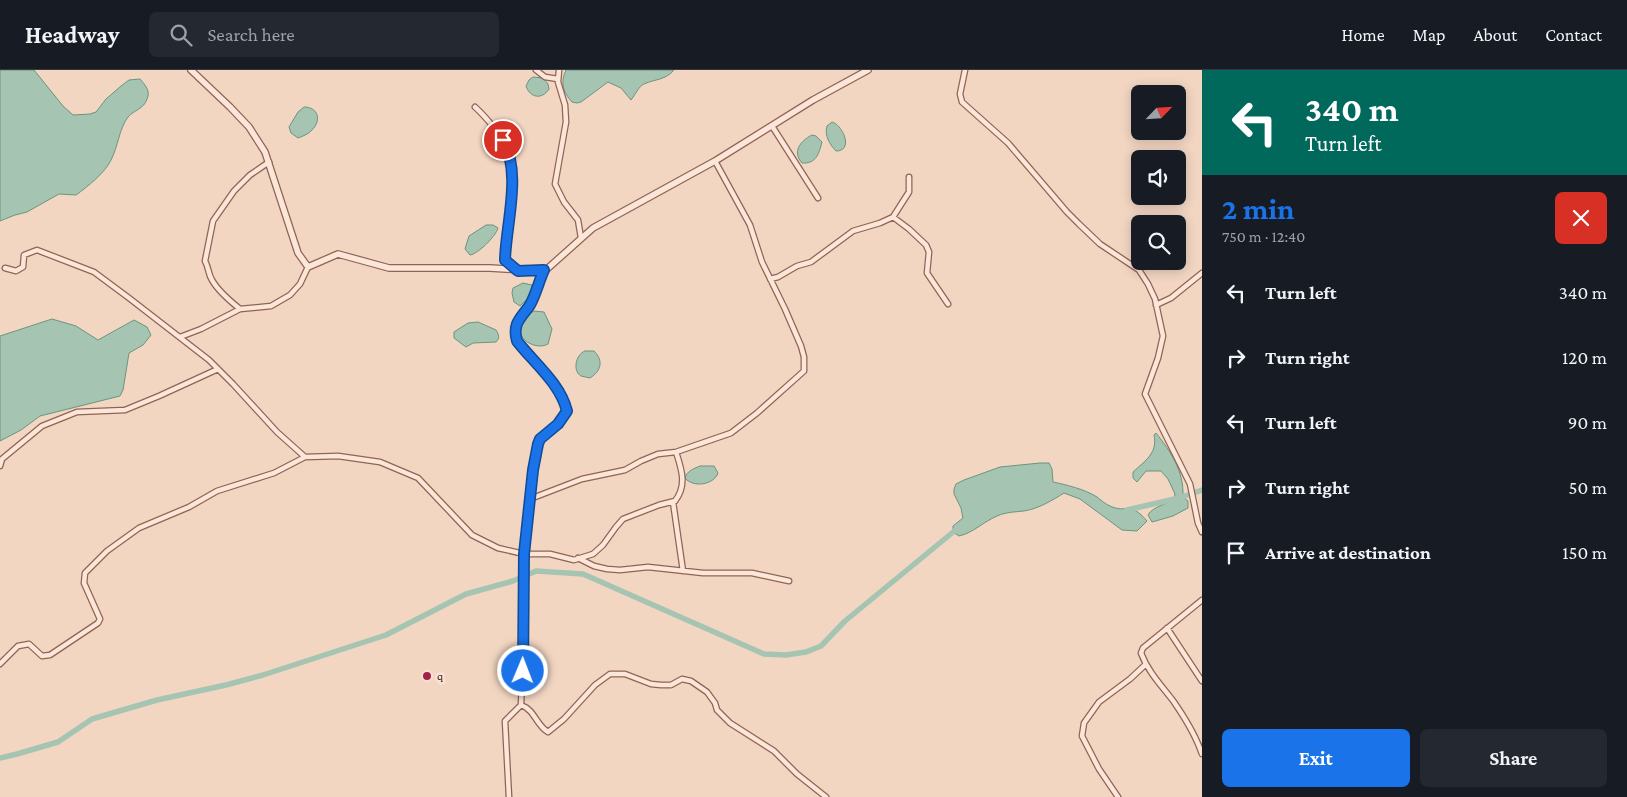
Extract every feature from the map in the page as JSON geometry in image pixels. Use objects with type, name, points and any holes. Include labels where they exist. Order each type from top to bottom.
[{"type":"street","points":[[191,70],[249,127],[270,162],[276,189],[298,254],[308,267]]},
{"type":"street","points":[[536,70],[550,79],[558,79]]},
{"type":"street","points":[[559,70],[558,79],[566,106],[566,122],[555,184],[564,202],[578,220],[581,238]]},
{"type":"street","points":[[509,797],[505,721],[521,706],[524,554],[538,444],[563,419],[567,411],[565,403],[555,385],[517,341],[516,325],[530,304],[544,270],[593,228],[715,161],[813,100],[868,70]]},
{"type":"street","points":[[965,70],[960,94],[962,102],[1008,143],[1067,212],[1100,244],[1139,270],[1148,284],[1164,336],[1145,394],[1190,484],[1194,496],[1198,523],[1202,532]]},
{"type":"street","points":[[475,106],[508,148],[512,176],[505,260],[518,271]]},
{"type":"street","points":[[772,126],[818,198]]},
{"type":"street","points":[[530,499],[582,480],[626,470],[658,454],[676,452],[731,433],[758,413],[804,371],[804,357],[801,346],[762,262],[750,225],[715,161]]},
{"type":"street","points":[[240,309],[210,278],[209,267],[205,262],[206,252],[214,221],[234,191],[250,175],[270,162]]},
{"type":"street","points":[[770,279],[778,277],[797,266],[812,262],[853,231],[880,223],[892,217],[909,192],[909,177]]},
{"type":"street","points":[[892,217],[926,245],[929,252],[927,273],[948,304]]},
{"type":"street","points":[[5,268],[16,271],[23,267],[24,254],[37,250],[94,272],[180,337],[218,369],[277,432],[306,457]]},
{"type":"street","points":[[180,337],[240,309],[272,306],[290,295],[300,284],[308,267],[338,254],[389,268],[544,270]]},
{"type":"street","points":[[1156,305],[1171,298],[1202,272]]},
{"type":"street","points":[[0,466],[2,459],[42,426],[77,412],[124,410],[218,369]]},
{"type":"street","points":[[0,664],[18,646],[29,644],[42,656],[50,655],[98,623],[100,620],[84,583],[86,573],[107,551],[139,528],[189,507],[217,491],[274,473],[306,457],[338,456],[380,462],[418,478],[472,535],[498,548],[524,554],[550,554],[574,560],[593,554],[603,545],[623,519],[659,505],[676,501],[682,492],[683,482],[676,452]]},
{"type":"street","points":[[672,502],[683,571]]},
{"type":"street","points":[[578,558],[594,566],[607,569],[620,570],[648,567],[703,573],[752,573],[789,581]]},
{"type":"street","points":[[1202,607],[1200,601],[1143,648],[1141,653],[1145,665],[1175,704],[1198,742],[1202,753]]},
{"type":"street","points":[[1167,628],[1202,681]]},
{"type":"street","points":[[1118,797],[1099,769],[1082,736],[1084,723],[1099,702],[1130,679],[1145,665]]},
{"type":"street","points":[[521,706],[531,710],[543,729],[548,732],[564,719],[595,685],[610,674],[625,674],[651,684],[661,685],[671,685],[682,679],[691,681],[707,692],[715,703],[717,710],[730,723],[774,751],[797,774],[826,797]]},
{"type":"shaded area","points":[[0,70],[34,70],[63,106],[73,115],[96,112],[106,99],[129,80],[140,79],[147,88],[148,96],[144,105],[128,117],[108,165],[90,184],[76,195],[59,194],[27,212],[0,221]]},
{"type":"shaded area","points":[[566,70],[674,70],[664,78],[642,85],[631,100],[621,88],[608,82],[577,103],[572,102],[566,95],[563,79]]},
{"type":"shaded area","points":[[533,77],[543,78],[548,84],[549,89],[546,93],[536,96],[530,93],[526,86]]},
{"type":"shaded area","points":[[304,107],[313,109],[318,118],[315,126],[309,133],[298,138],[291,133],[289,127],[298,112]]},
{"type":"shaded area","points":[[832,122],[840,128],[845,138],[845,147],[841,150],[836,151],[827,136],[827,126]]},
{"type":"shaded area","points":[[812,135],[822,142],[820,150],[814,160],[802,163],[798,155],[799,147],[804,140]]},
{"type":"shaded area","points":[[486,225],[493,225],[498,228],[486,244],[470,255],[465,249],[469,236]]},
{"type":"shaded area","points":[[523,283],[532,285],[532,294],[520,306],[514,302],[512,293],[513,288]]},
{"type":"shaded area","points":[[534,311],[544,312],[552,329],[548,344],[543,346],[532,345],[521,335],[520,326],[522,321]]},
{"type":"shaded area","points":[[52,319],[76,326],[98,340],[134,320],[147,327],[151,335],[143,345],[129,353],[123,390],[120,396],[40,416],[21,430],[0,441],[0,336]]},
{"type":"shaded area","points":[[478,322],[496,330],[499,336],[496,342],[473,343],[466,347],[454,338],[454,332],[468,323]]},
{"type":"shaded area","points":[[585,351],[594,351],[600,362],[599,369],[590,378],[578,374],[576,367],[579,355]]},
{"type":"shaded area","points":[[1156,433],[1176,462],[1183,488],[1183,497],[1188,501],[1188,508],[1173,516],[1152,522],[1148,515],[1150,512],[1174,499],[1175,494],[1168,479],[1161,471],[1146,471],[1137,482],[1133,478],[1133,472],[1150,456],[1154,447],[1154,435]]},
{"type":"shaded area","points":[[1049,463],[1052,469],[1053,482],[1087,492],[1116,508],[1132,509],[1147,521],[1137,531],[1122,530],[1080,499],[1064,493],[1035,508],[997,516],[964,535],[959,536],[953,532],[953,526],[963,518],[961,508],[954,494],[956,484],[1000,467]]},
{"type":"shaded area","points":[[700,466],[714,466],[718,473],[716,477],[703,484],[693,483],[685,478],[689,472]]},
{"type":"waterway","points":[[1127,510],[1179,498],[1202,490]]},
{"type":"waterway","points":[[0,758],[58,742],[92,719],[157,700],[263,675],[386,635],[466,594],[513,581],[536,571],[583,574],[764,654],[786,655],[806,652],[821,646],[845,621],[958,528]]},
{"type":"place","name":"q","points":[[427,676]]},
{"type":"route","points":[[503,140],[508,148],[512,169],[505,260],[518,271],[544,270],[530,304],[516,325],[515,333],[517,341],[555,385],[565,403],[567,411],[563,419],[540,439],[533,470],[524,554],[523,671]]}]
